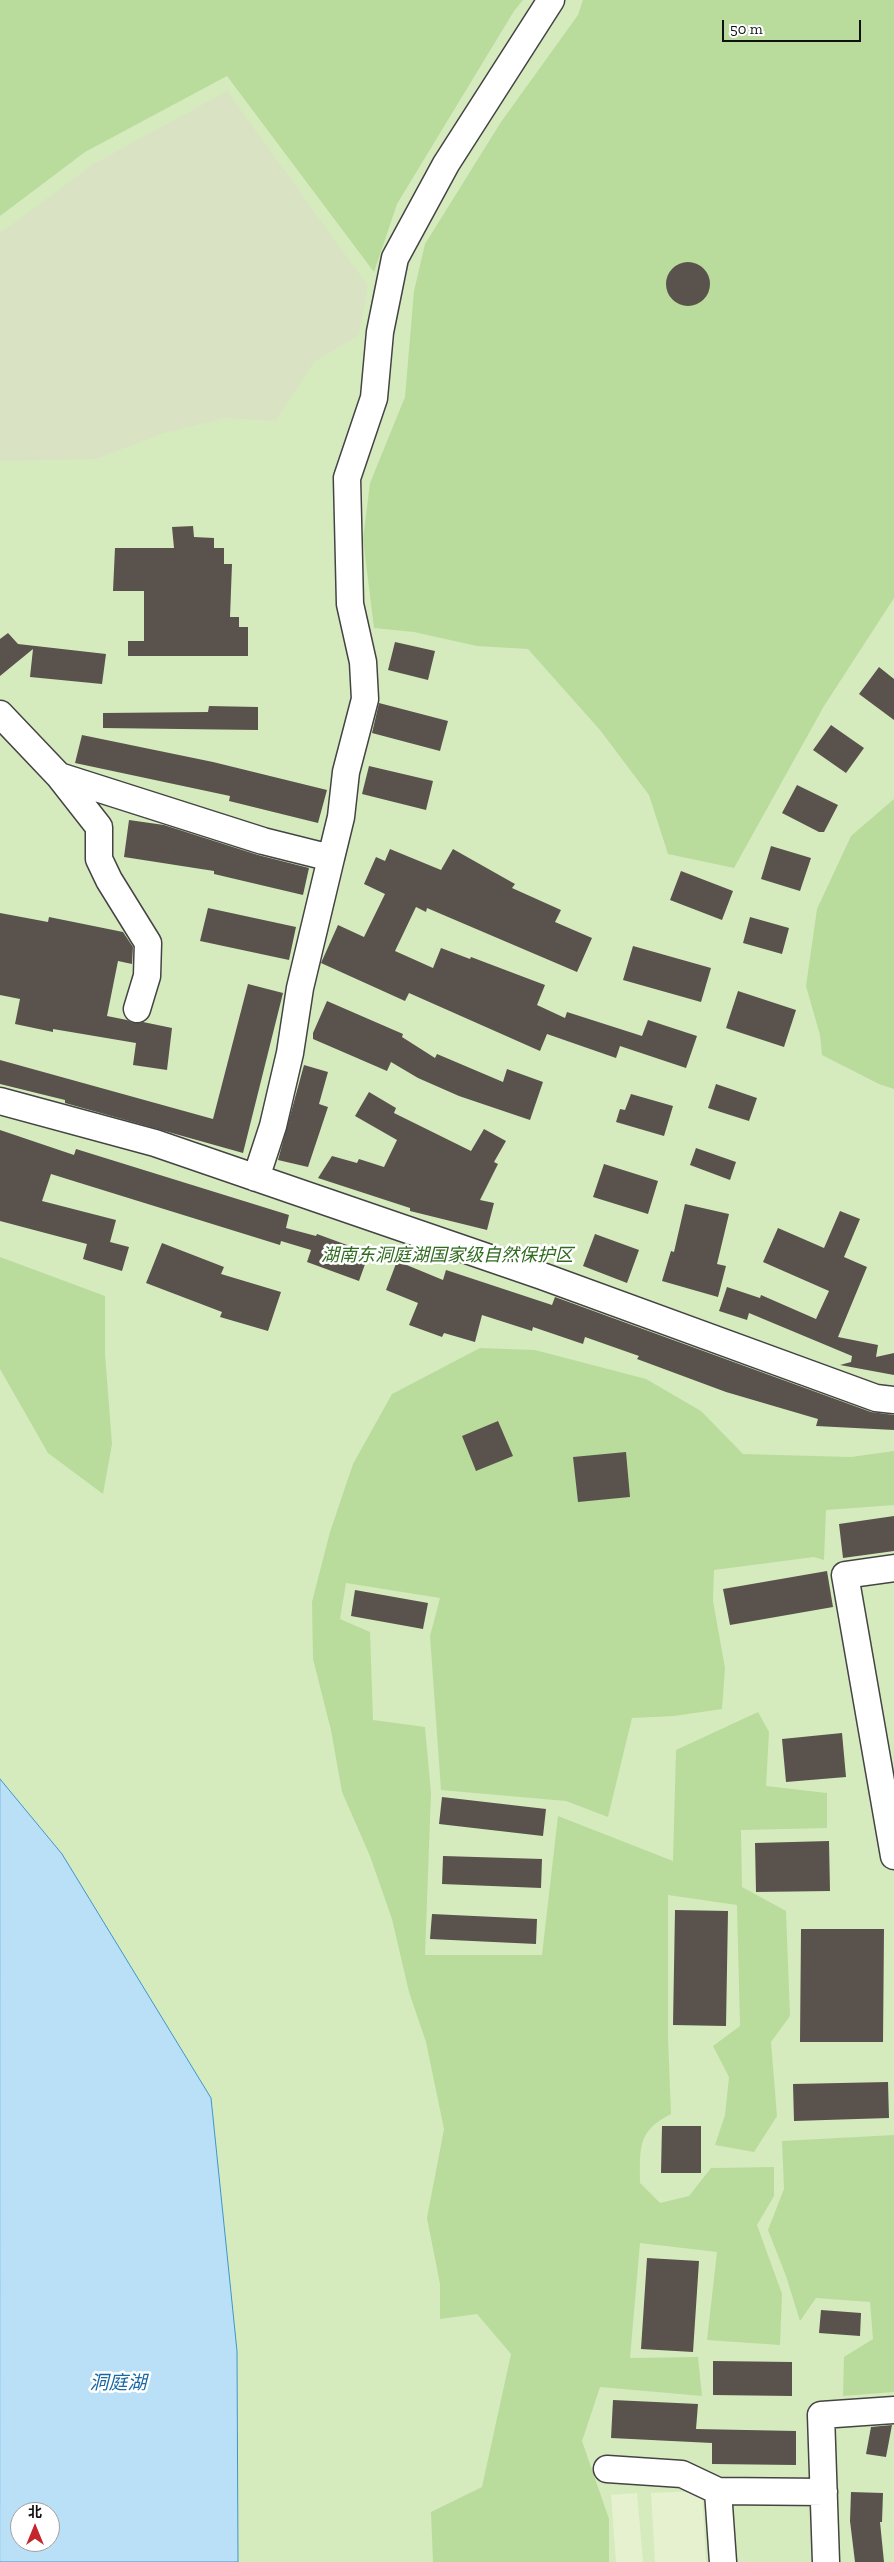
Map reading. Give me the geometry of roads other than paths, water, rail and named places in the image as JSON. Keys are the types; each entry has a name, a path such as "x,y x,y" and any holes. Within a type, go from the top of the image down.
{"street":[{"path":"256,1178 273,1126 290,1053 300,988 340,817 346,772 365,699 363,662 350,604 347,478 374,398 380,332 395,258 446,164 551,0"},
{"path":"0,714 60,776 99,827 99,858 109,880 148,943 147,976 137,1009"},
{"path":"60,776 263,841 331,858"},
{"path":"0,1101 155,1143 542,1276 876,1398 894,1400"},
{"path":"894,1568 845,1576 885,1750 894,1856"},
{"path":"826,2562 820,2416 894,2410"},
{"path":"607,2469 682,2474 718,2491 824,2492"},
{"path":"718,2491 723,2562"}],"water":[{"name":"洞庭湖","path":"0,1779 62,1854 211,2098 237,2351 238,2562 0,2562"}],"park label":[{"name":"湖南东洞庭湖国家级自然保护区","path":"447,1256"}]}
